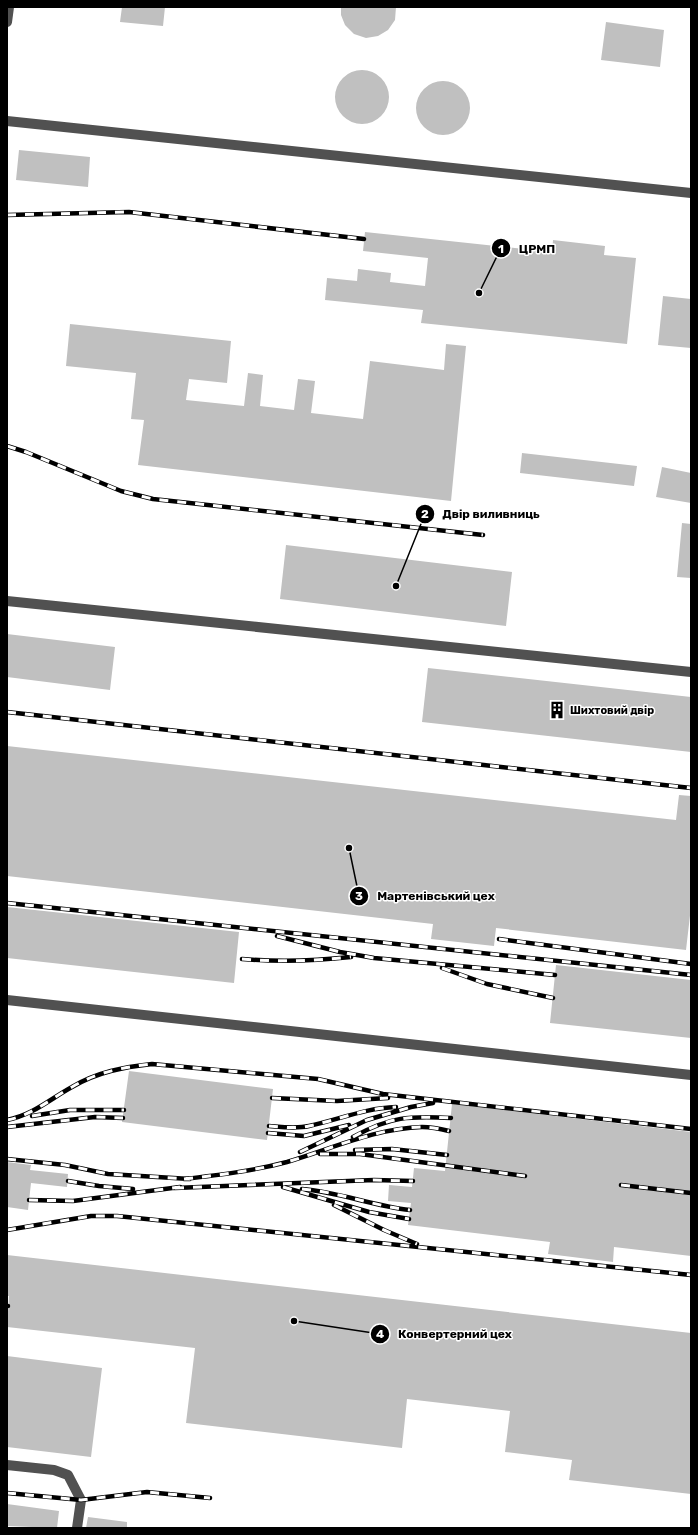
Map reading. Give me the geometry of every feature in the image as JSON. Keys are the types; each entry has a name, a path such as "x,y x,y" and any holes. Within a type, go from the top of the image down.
{"lane":[{"path":"7,22 9,7"},
{"path":"7,121 691,193"},
{"path":"7,601 691,672"},
{"path":"7,1000 691,1075"},
{"path":"7,1465 54,1470 68,1475 81,1500 77,1528"}],"building":[{"path":"122,7 165,7 163,26 120,22"},
{"path":"341,7 396,7 395,20 388,30 378,36 366,38 354,34 345,25 341,15"},
{"path":"606,22 664,30 660,67 601,60"},
{"path":"357,70 367,70 377,74 385,82 389,92 389,102 385,112 377,120 367,124 357,124 347,120 339,112 335,102 335,92 339,82 347,74"},
{"path":"438,81 448,81 458,85 466,93 470,103 470,113 466,123 458,131 448,135 438,135 428,131 420,123 416,113 416,103 420,93 428,85"},
{"path":"19,150 90,157 88,187 16,180"},
{"path":"365,232 552,252 553,240 605,246 604,255 636,258 627,344 421,323 423,310 325,300 327,278 357,281 358,269 391,273 390,282 425,286 428,258 363,251"},
{"path":"663,296 691,299 691,348 658,345"},
{"path":"70,324 231,341 227,383 189,379 186,400 244,406 248,373 263,375 260,406 294,410 298,379 315,381 311,413 363,419 370,361 444,370 446,344 466,346 451,501 138,465 144,420 131,419 136,373 66,366"},
{"path":"522,453 637,466 634,486 520,473"},
{"path":"662,467 691,473 691,503 656,497"},
{"path":"682,523 691,524 691,578 677,577"},
{"path":"286,545 512,572 506,626 280,599"},
{"path":"7,634 115,647 110,690 7,677"},
{"name":"Шихтовий двір","path":"428,668 691,697 691,752 422,722"},
{"path":"7,746 676,820 679,795 691,796 691,907 686,950 496,928 494,946 431,939 433,924 7,876"},
{"path":"7,907 239,932 234,983 7,958"},
{"path":"556,965 691,980 691,1038 550,1023"},
{"path":"129,1071 273,1089 267,1140 122,1122"},
{"path":"452,1104 691,1132 691,1256 614,1247 613,1262 548,1254 550,1242 408,1225 411,1203 388,1201 389,1185 412,1187 414,1168 445,1171"},
{"path":"7,1162 31,1165 30,1170 68,1174 67,1187 31,1183 28,1210 7,1207"},
{"path":"7,1255 691,1333 691,1494 569,1480 572,1460 505,1452 510,1411 407,1399 402,1448 186,1423 195,1348 7,1327 9,1296 7,1296"},
{"path":"7,1356 102,1368 91,1457 7,1447"},
{"path":"7,1504 59,1511 57,1528 7,1526"},
{"path":"88,1517 127,1522 127,1528 86,1528"}],"railway":[{"path":"7,215 129,212 364,239"},
{"path":"7,446 26,452 121,491 153,499 483,535"},
{"path":"7,712 691,788"},
{"path":"7,903 691,975"},
{"path":"277,936 340,952 374,958 555,975"},
{"path":"499,939 691,964"},
{"path":"242,959 296,961 351,957"},
{"path":"442,968 487,984 553,998"},
{"path":"7,1120 33,1111 81,1082 101,1074 152,1064 318,1079 383,1094 691,1129"},
{"path":"272,1098 337,1101 388,1098"},
{"path":"300,1152 367,1120 411,1107 433,1103"},
{"path":"269,1126 289,1128 304,1127 362,1112 396,1107"},
{"path":"32,1116 70,1110 124,1110"},
{"path":"7,1127 95,1117 123,1118"},
{"path":"353,1137 378,1125 400,1119 423,1117 451,1118"},
{"path":"268,1133 304,1136 349,1125"},
{"path":"184,1179 261,1168 287,1162 354,1140 388,1131 422,1127 449,1131"},
{"path":"355,1150 392,1149 447,1155"},
{"path":"320,1154 360,1154 525,1176"},
{"path":"7,1159 65,1165 108,1174 190,1179"},
{"path":"175,1188 374,1180 413,1181"},
{"path":"68,1181 133,1189"},
{"path":"621,1185 691,1193"},
{"path":"29,1200 73,1201 180,1187"},
{"path":"283,1187 369,1212 409,1219"},
{"path":"302,1189 329,1193 410,1210"},
{"path":"334,1205 384,1230 417,1244"},
{"path":"7,1230 91,1216 117,1216 691,1275"},
{"path":"7,1493 81,1500 147,1492 210,1498"}],"place":[{"name":"ЦРМП","path":"479,293"},
{"name":"Двір виливниць","path":"396,586"},
{"name":"Шихтовий двір","path":"557,710"},
{"name":"Мартенівський цех","path":"349,848"},
{"name":"Конвертерний цех","path":"294,1321"}]}
